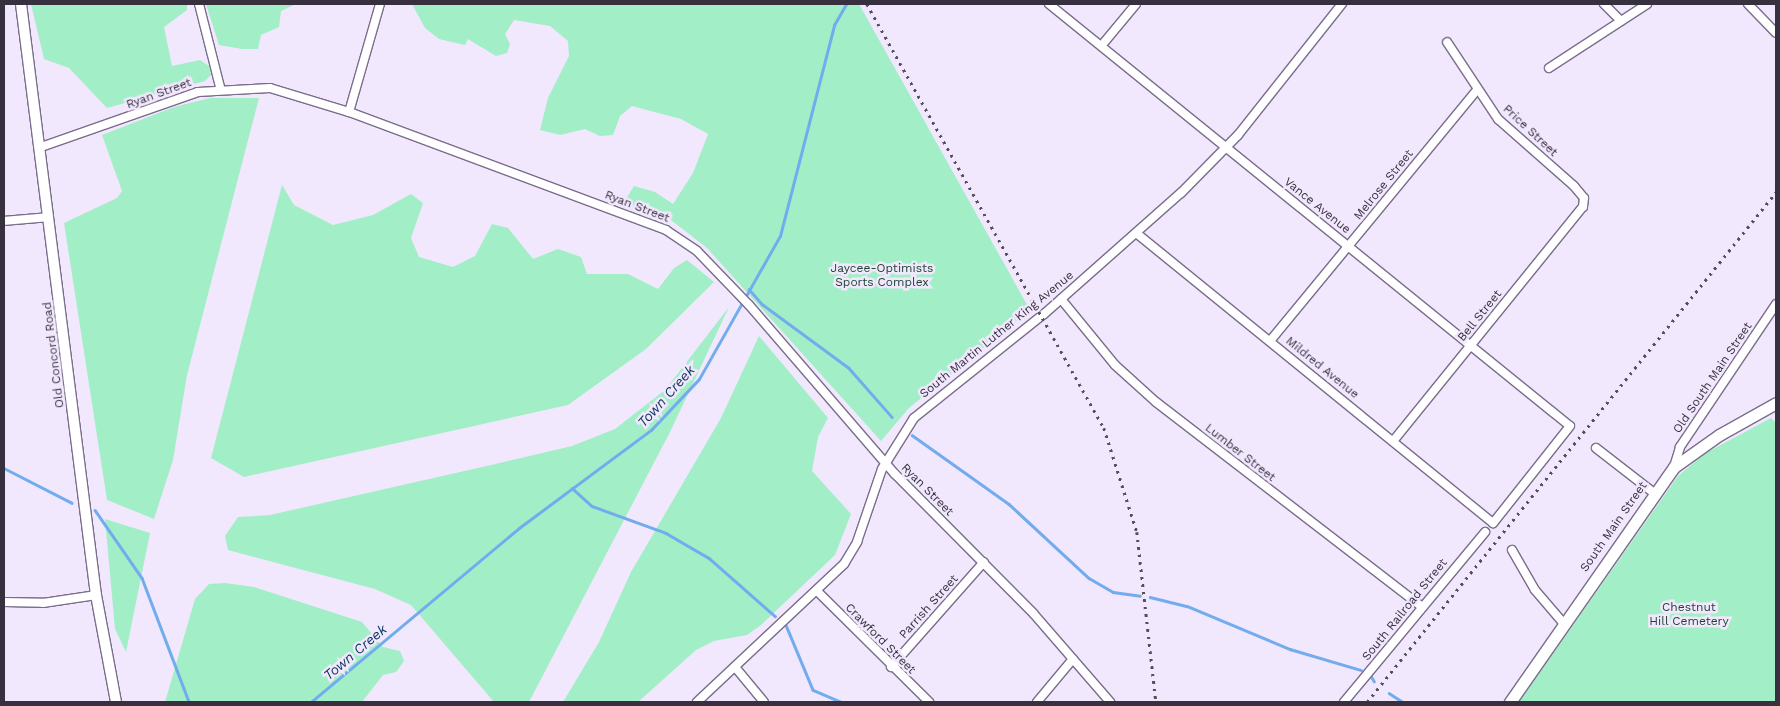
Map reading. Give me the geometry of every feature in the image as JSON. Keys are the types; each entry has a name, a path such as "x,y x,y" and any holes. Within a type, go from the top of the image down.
{"main road":[{"name":"Old Concord Road","path":"21,4 41,147 96,595 116,702"},
{"name":"South Main Street","path":"1510,702 1654,493 1674,467 1715,437 1776,403"}],"street":[{"path":"199,4 220,88"},
{"path":"348,112 380,4"},
{"name":"Vance Avenue","path":"1049,4 1570,426 1493,523"},
{"path":"1102,46 1136,4"},
{"name":"South Martin Luther King Avenue","path":"697,702 817,591 854,548 885,462 919,412 1061,299 1136,233 1227,147 1342,4"},
{"path":"1604,4 1621,21"},
{"path":"1549,68 1648,4"},
{"path":"1748,4 1776,34"},
{"name":"Price Street","path":"1447,42 1498,119 1574,186 1584,198 1583,206"},
{"name":"Ryan Street","path":"41,147 179,96 220,88 270,88 348,112 666,230 697,251 749,305 885,462 984,562 1110,702"},
{"name":"Melrose Street","path":"1270,341 1477,90"},
{"name":"Bell Street","path":"1394,440 1583,206"},
{"path":"4,221 49,217"},
{"name":"Mildred Avenue","path":"1136,233 1394,440 1493,523"},
{"name":"Lumber Street","path":"1061,299 1115,366 1156,402 1422,607"},
{"name":"Old South Main Street","path":"1674,467 1680,447 1776,304"},
{"path":"1596,448 1654,493"},
{"name":"South Railroad Street","path":"1344,702 1485,532"},
{"path":"1512,550 1535,590 1564,624"},
{"name":"Parrish Street","path":"891,667 984,562"},
{"name":"Crawford Street","path":"817,591 891,667 929,702"},
{"path":"4,602 43,603 96,595"},
{"path":"1037,702 1073,660"},
{"path":"735,667 764,702"}],"green space":[{"path":"31,4 187,4 187,10 164,27 172,66 200,60 209,66 211,75 205,81 107,108 69,68 44,59"},
{"path":"206,4 296,4 281,11 279,27 261,35 258,49 242,49 219,45"},
{"name":"Jaycee-Optimists Sports Complex","path":"412,4 859,4 1030,310 909,408 881,441 707,248 671,220 623,204 634,186 655,192 673,204 693,173 708,134 681,119 632,106 620,116 613,135 600,136 585,129 560,135 540,130 548,98 569,56 568,41 550,26 514,20 505,34 510,44 507,53 496,56 468,39 465,45 439,39 425,28"},
{"path":"210,98 259,98 187,375 173,460 154,519 107,500 64,223 117,198 122,191 102,135 174,107"},
{"path":"282,185 294,205 333,225 373,215 411,194 423,203 411,238 419,257 453,267 475,256 492,224 508,228 533,259 558,249 581,257 587,274 628,274 658,289 674,268 687,260 714,282 646,349 568,405 244,477 211,458"},
{"path":"729,307 670,432 529,702 494,702 411,605 375,589 228,550 225,536 238,517 270,515 491,465 572,446 615,429 665,390"},
{"path":"759,336 828,418 818,437 812,471 851,514 835,555 761,625 747,635 714,641 696,650 638,702 563,702 599,642 631,572 721,418"},
{"name":"Chestnut Hill Cemetery","path":"1771,418 1776,423 1776,702 1519,702 1678,476 1704,454"},
{"path":"105,519 150,533 126,652 115,629"},
{"path":"225,583 254,587 362,622 383,647 400,651 404,661 396,672 383,675 362,702 165,702 195,599 209,584"}],"waterway":[{"name":"Town Creek","path":"311,702 519,528 651,430 699,379 780,236 834,25 846,4"},
{"path":"749,289 762,304 849,368 892,417"},
{"path":"912,435 1009,504 1089,578 1113,592 1140,596"},
{"path":"4,468 72,503"},
{"path":"572,488 592,506 666,533 709,558 775,616"},
{"path":"95,510 142,578 189,702"},
{"path":"1150,597 1187,606 1290,649 1361,670"},
{"path":"786,625 813,690 841,702"},
{"path":"1371,676 1374,681"},
{"path":"1389,693 1403,702"}],"railway":[{"path":"867,4 1104,428 1137,532 1156,702"},
{"path":"1367,702 1776,192"}]}
